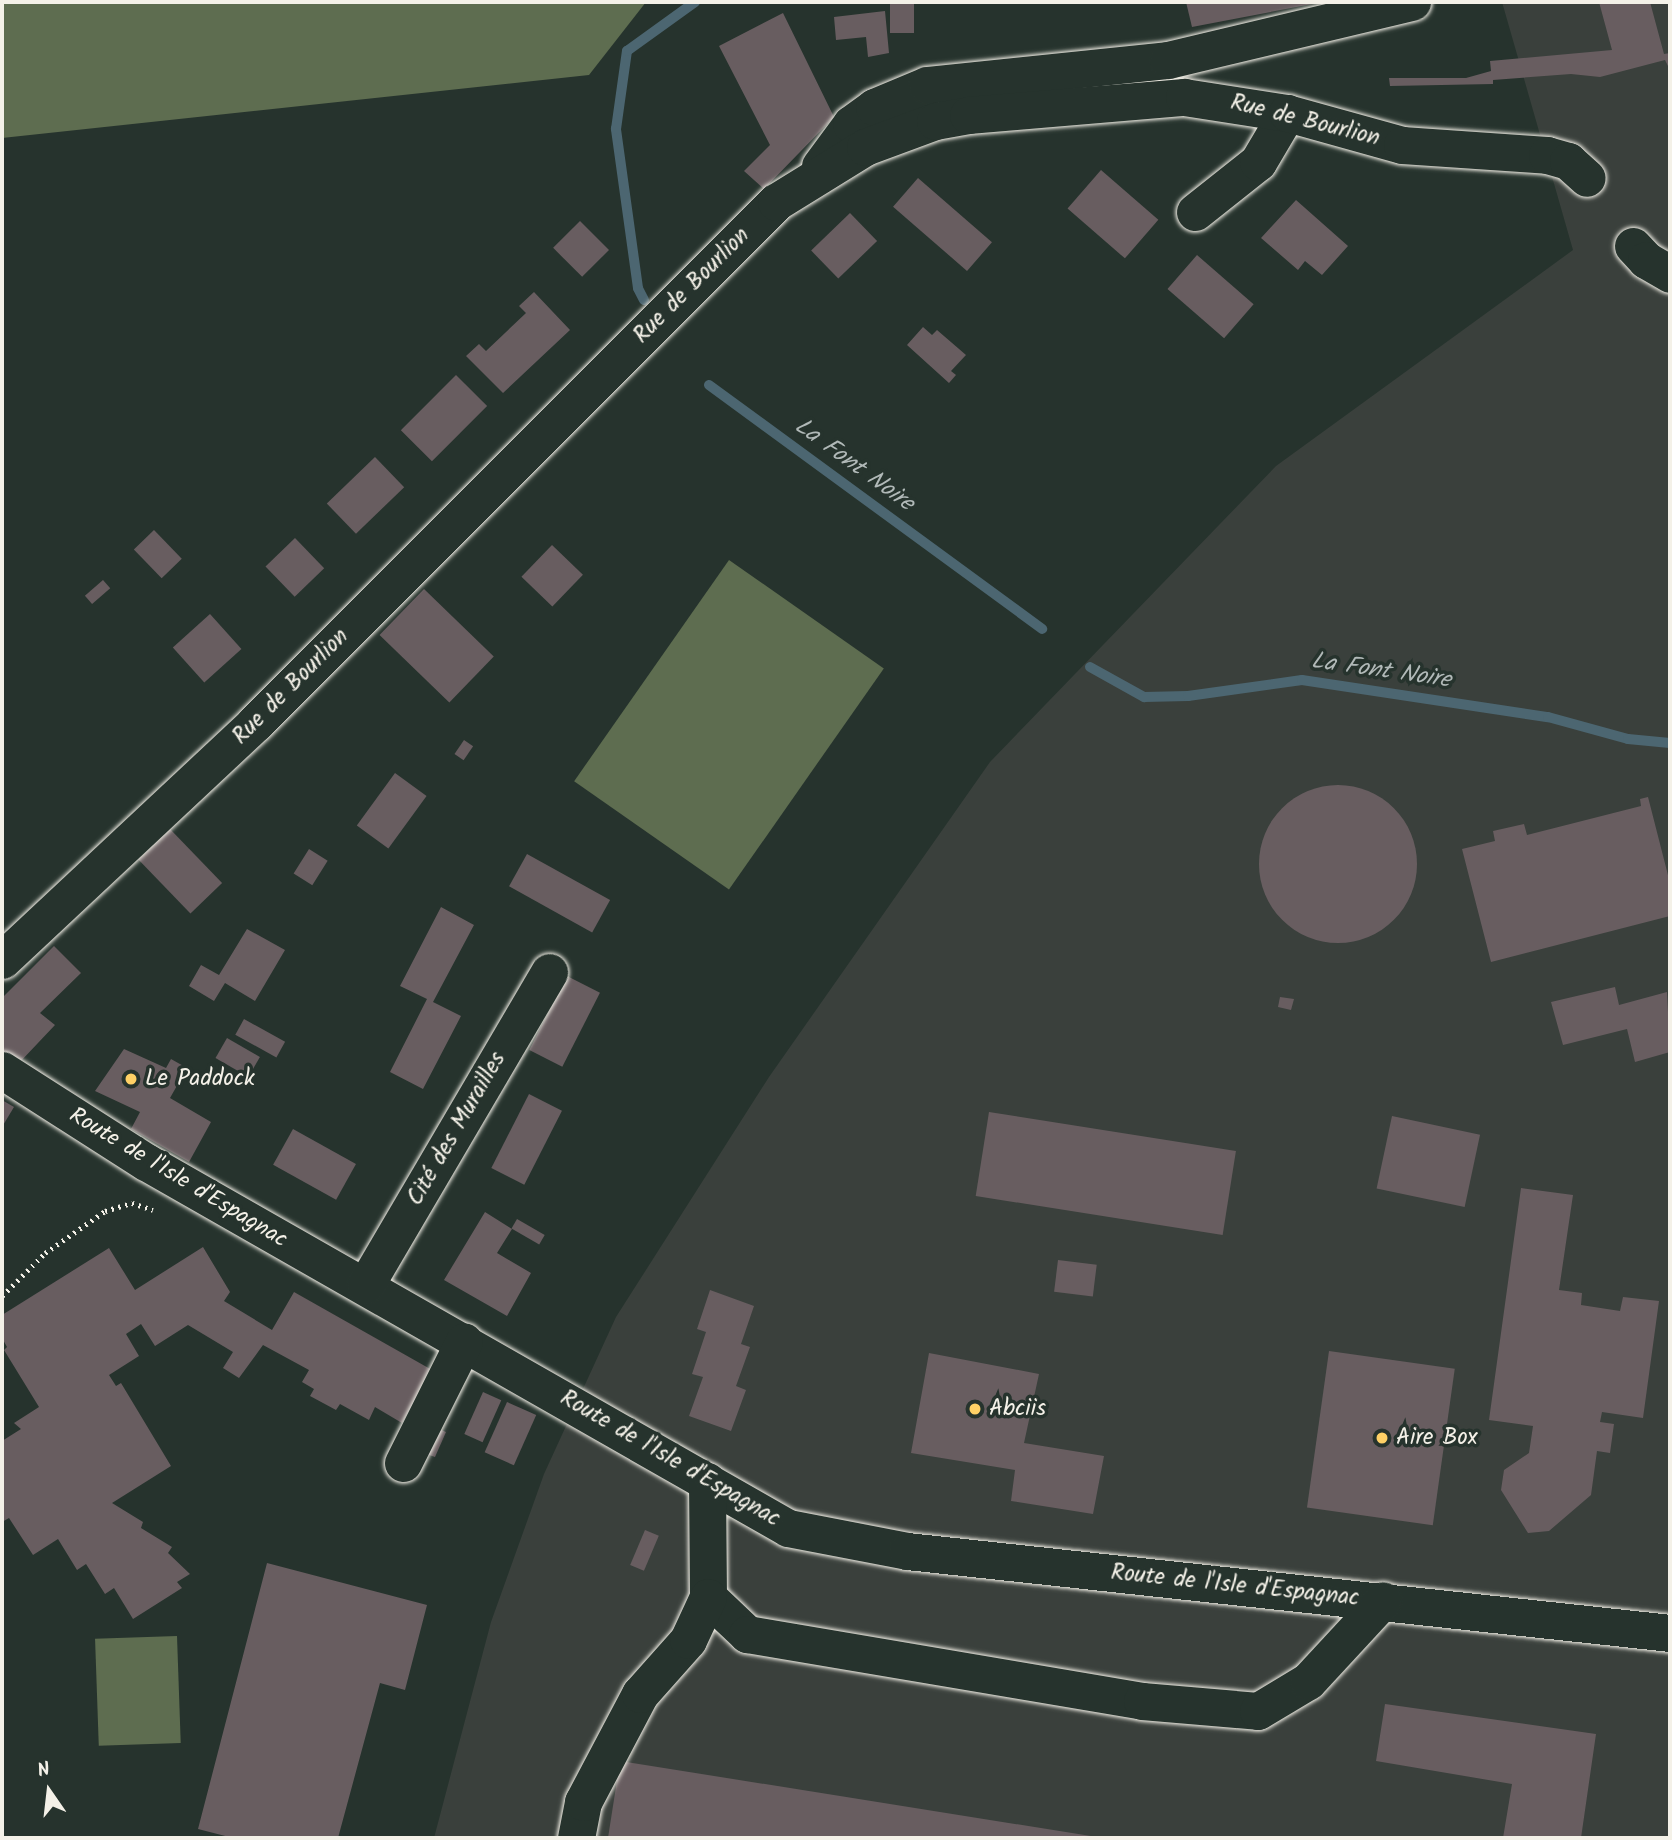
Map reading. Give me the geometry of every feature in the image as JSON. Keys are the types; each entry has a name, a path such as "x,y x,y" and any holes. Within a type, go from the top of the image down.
{"street":[{"path":"817,173 832,145 851,124 874,107 927,85 1168,60 1412,2"},
{"name":"Rue de Bourlion","path":"2,960 255,723 776,202 817,173 896,134 968,115 1184,97 1287,113 1402,145 1548,155 1567,160 1587,178"},
{"path":"1195,212 1258,162 1287,113"},
{"path":"1633,246 1646,260 1670,274"},
{"name":"Cité des Murailles","path":"365,1286 550,972"},
{"name":"Route de l'Isle d'Espagnac","path":"2,1070 146,1162 788,1528 907,1551 1670,1633"},
{"path":"403,1463 464,1341"},
{"path":"576,1838 583,1802 640,1695 688,1640 708,1597 707,1481"},
{"path":"708,1597 747,1634 1142,1701 1258,1711 1308,1681 1382,1600"}],"path":[{"path":"2,1296 45,1253 105,1211 132,1203"}],"shaded area":[{"path":"1502,2 1670,2 1670,1838 434,1838 491,1622 544,1474 616,1317 769,1077 990,762 1276,466 1573,250"}],"green space":[{"path":"2,2 646,2 589,75 2,138"},
{"path":"729,560 884,668 729,890 574,781"},
{"path":"177,1636 181,1743 99,1746 95,1639"}],"building":[{"path":"890,2 914,2 914,33 890,33"},
{"path":"1186,2 1317,2 1317,3 1192,27"},
{"path":"1599,2 1650,2 1664,54 1670,53 1670,70 1665,60 1600,77 1571,74 1493,80 1493,84 1390,86 1389,78 1466,78 1491,71 1490,61 1612,50"},
{"path":"885,11 889,53 868,57 866,37 836,40 834,17"},
{"path":"783,13 834,117 764,189 744,171 770,145 719,46"},
{"path":"1101,170 1158,220 1125,258 1068,208"},
{"path":"918,178 992,242 967,271 893,207"},
{"path":"1296,200 1348,246 1322,275 1305,261 1298,270 1261,238"},
{"path":"850,213 877,241 838,279 811,251"},
{"path":"580,221 609,250 582,277 553,248"},
{"path":"1197,255 1254,304 1224,338 1167,289"},
{"path":"534,292 570,330 503,393 466,356 479,344 486,351 526,313 519,306"},
{"path":"923,327 932,335 937,330 966,355 951,371 956,375 949,383 907,345"},
{"path":"456,375 487,406 432,461 401,430"},
{"path":"375,457 404,487 356,534 327,504"},
{"path":"154,530 182,559 162,578 134,549"},
{"path":"295,538 324,568 295,597 266,566"},
{"path":"552,545 583,575 552,607 521,577"},
{"path":"103,580 110,588 92,604 85,596"},
{"path":"424,589 494,656 449,702 380,635"},
{"path":"210,614 241,649 204,682 173,647"},
{"path":"464,740 473,746 464,760 454,754"},
{"path":"395,773 427,796 388,849 357,826"},
{"path":"1338,785 1368,791 1394,808 1411,834 1417,864 1411,894 1394,920 1368,937 1338,943 1308,937 1282,920 1265,894 1259,864 1265,834 1282,808 1308,791"},
{"path":"1648,797 1670,883 1670,916 1491,962 1462,849 1495,841 1493,831 1524,824 1527,835 1641,806 1640,799"},
{"path":"170,829 222,883 190,914 138,860"},
{"path":"309,849 328,861 312,885 294,874"},
{"path":"527,854 610,900 592,932 509,886"},
{"path":"441,907 474,925 433,1002 461,1016 423,1089 390,1072 427,999 400,986"},
{"path":"247,929 285,950 255,1001 225,983 214,1001 189,986 201,965 219,975"},
{"path":"54,946 81,973 40,1013 55,1025 20,1062 2,1052 2,998"},
{"path":"567,976 600,993 562,1067 529,1050"},
{"path":"1615,987 1619,1005 1667,992 1670,1052 1635,1062 1627,1029 1563,1045 1551,1002"},
{"path":"1280,997 1294,999 1291,1010 1278,1007"},
{"path":"244,1019 285,1042 276,1058 235,1035"},
{"path":"227,1038 260,1057 248,1077 216,1058"},
{"path":"124,1049 166,1068 171,1059 187,1068 170,1098 211,1122 189,1162 131,1129 140,1112 95,1091"},
{"path":"529,1094 562,1111 524,1185 491,1168"},
{"path":"2,1100 14,1107 2,1127"},
{"path":"989,1112 1236,1151 1223,1235 976,1196"},
{"path":"1392,1116 1480,1135 1465,1207 1377,1188"},
{"path":"293,1129 356,1164 336,1200 273,1165"},
{"path":"1521,1188 1573,1195 1559,1290 1582,1293 1581,1305 1620,1311 1623,1297 1659,1301 1643,1418 1602,1412 1600,1422 1614,1424 1610,1453 1597,1451 1591,1495 1549,1531 1528,1533 1501,1490 1504,1470 1529,1453 1533,1426 1489,1420"},
{"path":"485,1212 512,1229 497,1253 531,1273 507,1316 444,1280"},
{"path":"517,1219 545,1235 539,1245 512,1229"},
{"path":"203,1247 230,1292 224,1301 272,1330 294,1292 432,1370 402,1423 375,1407 369,1420 340,1404 336,1410 310,1396 314,1389 302,1382 309,1370 263,1345 239,1378 223,1368 233,1352 188,1325 155,1346 141,1324 126,1334 139,1356 109,1375 116,1386 121,1383 171,1466 112,1503 143,1522 141,1528 172,1547 168,1553 190,1574 177,1582 182,1588 133,1619 114,1588 105,1594 86,1564 77,1570 58,1539 33,1555 9,1518 2,1522 2,1441 21,1429 14,1423 39,1407 4,1350 7,1347 2,1338 2,1315 109,1248 135,1290"},
{"path":"1058,1260 1097,1265 1093,1297 1054,1292"},
{"path":"710,1290 754,1306 741,1344 750,1347 736,1386 746,1390 731,1431 689,1416 703,1377 692,1374 706,1332 697,1329"},
{"name":"Aire Box","path":"1329,1351 1455,1369 1433,1525 1307,1507"},
{"name":"Abciis","path":"929,1353 1039,1374 1024,1443 1104,1456 1093,1514 1011,1501 1015,1470 911,1453"},
{"path":"483,1392 501,1400 483,1442 464,1434"},
{"path":"507,1402 536,1415 514,1465 485,1452"},
{"path":"430,1425 446,1432 435,1457 420,1452"},
{"path":"645,1530 659,1536 644,1571 630,1565"},
{"path":"267,1563 427,1605 405,1690 380,1683 338,1838 233,1838 198,1829"},
{"path":"1385,1704 1596,1734 1581,1838 1503,1838 1512,1784 1376,1761"},
{"path":"620,1761 1097,1837 1097,1838 608,1838"}],"waterway":[{"name":"La Font Noire","path":"644,300 638,288 616,129 627,51 695,2"},
{"name":"La Font Noire","path":"709,385 1042,629"},
{"name":"La Font Noire","path":"1090,667 1144,697 1188,696 1302,680 1548,717 1628,739 1670,743"}],"place":[{"name":"Le Paddock","path":"131,1079"},
{"name":"Abciis","path":"975,1409"},
{"name":"Aire Box","path":"1382,1438"}]}
